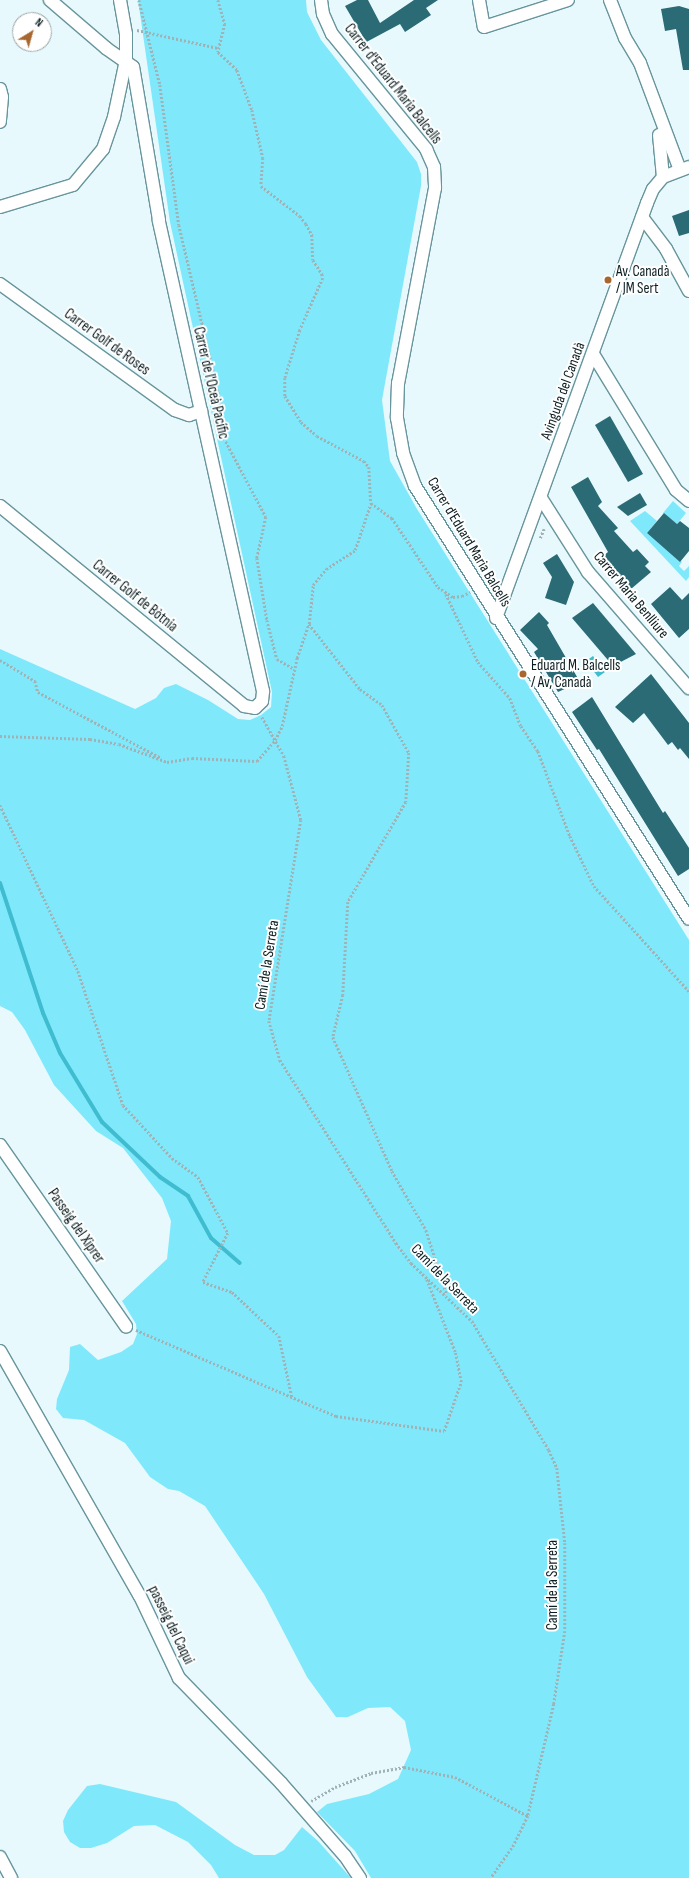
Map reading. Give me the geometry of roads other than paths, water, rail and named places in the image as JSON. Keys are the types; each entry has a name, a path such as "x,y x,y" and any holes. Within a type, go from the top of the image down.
{"street":[{"path":"50,0 106,48 126,60"},
{"path":"0,207 73,186 82,177 106,143 114,117 126,60 125,27 120,0"},
{"name":"Carrer d'Eduard Maria Balcells","path":"321,0 323,14 336,40 426,149 434,167 435,188 398,383 396,418 403,453 415,486 496,618 689,919"},
{"path":"479,0 484,27 568,0"},
{"path":"610,0 625,38 661,142 663,177 684,169 640,63 625,38"},
{"name":"Carrer de l'Oceà Pacífic","path":"126,60 133,67 159,220 263,691 264,697 254,708"},
{"path":"0,89 2,97 0,122"},
{"name":"Avinguda del Canadà","path":"496,618 541,498 642,217 653,189 663,177"},
{"path":"642,217 666,249 688,289"},
{"name":"Carrer Golf de Roses","path":"0,284 175,410 189,415 201,411"},
{"path":"593,354 676,490 689,501"},
{"name":"Carrer Maria Benlliure","path":"541,498 588,572 689,688"},
{"name":"Carrer Golf de Bòtnia","path":"0,506 233,698 254,708"},
{"name":"Passeig del Xiprer","path":"0,1145 126,1326"},
{"name":"passeig del Caqui","path":"0,1351 140,1596 179,1678 242,1742 345,1856 360,1878"},
{"path":"0,1857 11,1878"}],"waterway":[{"path":"0,883 43,1013 60,1053 102,1122 160,1177 188,1196 211,1238 240,1263"}],"place":[{"name":"Av. Canadà / JM Sert","path":"608,280"},
{"name":"Eduard M. Balcells / Av, Canadà","path":"523,674"}]}
